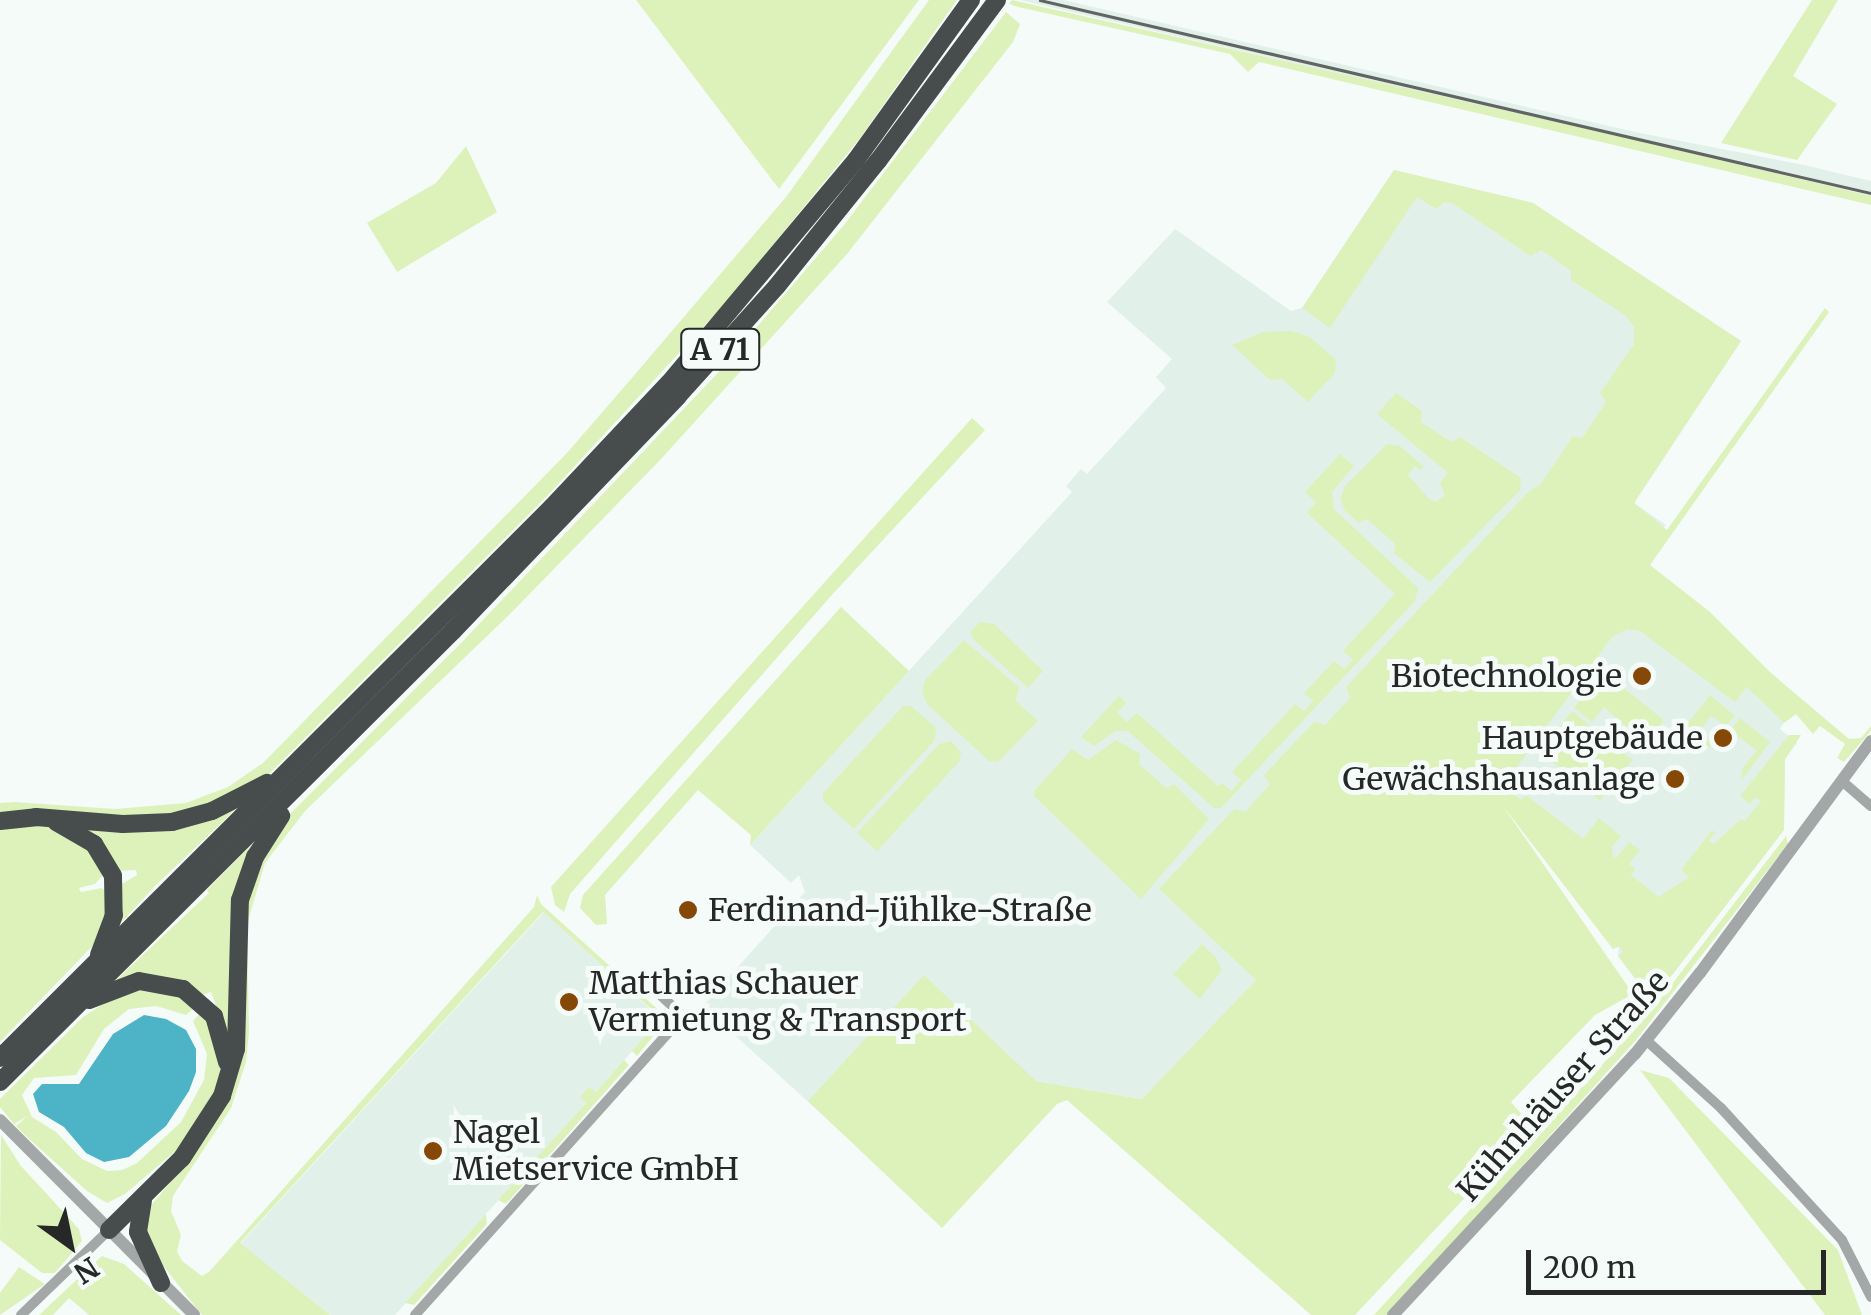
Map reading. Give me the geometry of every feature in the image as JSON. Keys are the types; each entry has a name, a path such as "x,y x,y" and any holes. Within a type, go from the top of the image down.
{"highway":[{"name":"A 71","path":"0,1082 669,383 856,160 972,0"},
{"name":"A 71","path":"0,1058 560,523 777,286 997,0"},
{"path":"0,821 36,817 123,824 172,822 291,781"},
{"path":"109,1230 143,1200 212,1117 229,1072 238,1030 240,900 254,857 291,781"},
{"path":"36,817 84,835 101,852 112,876 114,915 93,966"},
{"path":"75,1007 138,981 183,988 204,1003 218,1024 229,1072"},
{"path":"143,1200 138,1232 160,1283"}],"street":[{"name":"Kühnhäuser Straße","path":"1393,1315 1646,1040 1871,742"},
{"path":"1842,781 1871,806"},
{"path":"415,1315 683,1016 643,979"},
{"path":"1646,1040 1721,1108 1842,1240 1871,1297"},
{"path":"3,1123 194,1315"},
{"path":"22,1315 109,1230"}],"shaded area":[{"path":"1020,0 1063,0 1635,132 1804,165 1871,181 1871,196"},
{"path":"1394,170 1533,203 1741,341 1634,503 1666,525 1257,979 1143,1099 1036,1081 898,1184 703,1006 805,892 799,875 791,883 750,845 1072,492 1066,486 1081,469 1087,474 1166,388 1156,377 1172,359 1107,302 1175,229 1291,311 1302,308"},
{"path":"1642,583 1785,721 1780,729 1797,743 1785,759 1784,830 1652,1001 1618,956 1619,947 1613,949 1479,772"},
{"name":"Nagel Mietservice GmbH","path":"544,912 661,1019 595,1093 590,1088 586,1103 395,1315 330,1315 240,1244"}],"green space":[{"path":"636,0 919,0 779,189"},
{"path":"929,0 957,0 860,138 727,301 549,494 264,779 243,793 160,819 0,815 0,803 15,802 115,809 186,803 228,787 263,763 567,453 786,197"},
{"path":"1012,0 1871,196 1871,205 1259,62 1248,72 1230,54 1018,7 1009,4"},
{"path":"1812,0 1838,0 1793,76 1837,104 1797,160 1721,143"},
{"path":"1006,12 1020,24 1013,42 847,254 661,459 513,611 305,811 265,863 247,924 246,1062 231,1108 173,1196 171,1211 181,1235 177,1251 182,1261 202,1276 209,1272 534,907 537,895 541,904 664,1015 663,1024 637,1056 632,1051 661,1018 543,912 240,1243 330,1315 202,1315 146,1244 148,1209 193,1155 226,1102 251,880 284,820 462,642 715,376 844,225"},
{"path":"466,146 497,212 397,272 367,223 436,183"},
{"path":"1394,170 1533,203 1741,341 1634,503 1667,530 1825,308 1829,312 1650,565 1710,612 1771,673 1849,739 1861,738 1871,726 1871,731 1844,762 1837,758 1845,744 1820,726 1813,734 1796,714 1784,723 1747,687 1735,702 1640,631 1628,629 1612,637 1503,786 1521,800 1526,795 1583,839 1599,818 1621,836 1612,847 1613,856 1616,858 1629,842 1640,850 1629,864 1635,869 1631,875 1659,897 1689,877 1681,870 1712,830 1715,833 1709,840 1714,844 1741,819 1745,821 1761,801 1756,797 1750,804 1740,796 1789,735 1801,735 1785,759 1784,830 1652,1001 1618,956 1623,952 1619,946 1613,949 1503,806 1633,994 1595,1015 1511,1102 1532,1126 1355,1315 1311,1315 1067,1100 1057,1104 942,1228 808,1101 924,975 1036,1081 1142,1099 1256,980 1159,889 1234,809 1245,812 1270,784 1264,775 1314,722 1325,725 1350,698 1346,687 1528,492 1540,485 1573,436 1582,438 1606,402 1600,393 1634,344 1634,327 1625,315 1571,280 1571,271 1541,250 1531,256 1452,203 1444,202 1436,209 1417,197 1330,328 1302,308"},
{"path":"1291,331 1310,337 1336,360 1335,373 1308,402 1282,379 1270,380 1232,345 1263,332"},
{"path":"1396,393 1422,411 1421,422 1451,442 1460,437 1521,478 1520,490 1430,582 1394,553 1395,544 1367,519 1359,523 1345,511 1340,499 1345,486 1387,444 1400,446 1424,467 1421,470 1415,466 1408,475 1429,499 1436,502 1445,495 1440,483 1448,473 1377,414"},
{"path":"972,418 985,430 830,597 570,894 564,912 555,905 551,887"},
{"path":"1340,454 1354,466 1332,492 1334,509 1418,588 1415,601 1221,808 1214,808 1128,731 1115,731 1094,746 1081,737 1119,696 1126,703 1117,713 1127,722 1137,713 1218,786 1222,783 1231,791 1241,780 1232,772 1295,704 1304,711 1313,701 1304,693 1334,661 1344,669 1353,660 1343,651 1395,594 1307,513 1316,502 1305,492"},
{"path":"841,607 909,671 750,845 751,835 698,790 605,895 607,924 596,925 580,908 583,895"},
{"path":"980,622 994,624 1043,671 1028,688 974,640 970,632"},
{"path":"964,640 1019,687 1016,701 1038,721 998,762 989,761 927,704 922,692 925,680"},
{"path":"1601,670 1664,720 1658,728 1654,726 1645,743 1604,707 1592,722 1574,708"},
{"path":"1710,695 1735,716 1726,726 1711,716 1699,732 1713,743 1709,747 1684,728"},
{"path":"903,706 911,706 936,728 935,740 854,829 823,801 823,793"},
{"path":"1572,711 1633,760 1600,800 1539,751"},
{"path":"1740,718 1770,742 1741,781 1743,767 1757,751 1730,730"},
{"path":"1116,740 1140,754 1139,764 1166,788 1174,784 1209,819 1141,899 1034,796 1072,749 1088,760"},
{"path":"951,741 961,752 959,762 877,851 857,833 939,744"},
{"path":"238,807 116,928 119,886 137,875 136,870 116,871 75,822"},
{"path":"50,825 86,844 105,873 95,884 79,888 81,892 102,888 110,895 99,939 0,1042 0,828"},
{"path":"1786,836 1788,844 1636,1040 1388,1315 1374,1315 1652,1010"},
{"path":"256,840 246,864 229,1041 211,992 202,995 115,981 209,893 207,890"},
{"path":"1202,944 1222,970 1200,999 1173,974"},
{"path":"130,987 179,992 193,1009 186,1015 156,1006 129,1009 104,1029 76,1075 34,1078 22,1095 32,1117 56,1132 82,1159 107,1171 122,1170 137,1163 181,1122 204,1080 207,1054 193,1021 200,1013 207,1013 222,1061 217,1086 186,1142 125,1194 107,1203 87,1191 27,1137 16,1126 27,1116 14,1124 0,1107 0,1099 83,1017"},
{"path":"624,1060 629,1065 506,1204 498,1200 586,1103 580,1097 589,1087 596,1092"},
{"path":"1640,1070 1669,1078 1838,1250 1862,1315 1825,1315"},
{"path":"1,1135 21,1166 79,1229 82,1241 55,1273 42,1273 0,1240"},
{"path":"486,1214 487,1224 414,1305 405,1303"},
{"path":"102,1256 124,1264 181,1315 89,1315 69,1298 53,1315 39,1315"},
{"path":"19,1267 45,1284 0,1315 0,1293"}],"water":[{"path":"144,1015 166,1019 186,1030 196,1049 196,1072 189,1091 166,1126 129,1157 104,1162 86,1153 64,1127 39,1112 33,1094 42,1084 79,1084 113,1034"}],"railway":[{"path":"1040,0 1871,193"}],"place":[{"name":"Biotechnologie","path":"1642,676"},
{"name":"Hauptgebäude","path":"1723,738"},
{"name":"Gewächshausanlage","path":"1675,779"},
{"name":"Ferdinand-Jühlke-Straße","path":"688,910"},
{"name":"Matthias Schauer Vermietung & Transport","path":"569,1002"},
{"name":"Nagel Mietservice GmbH","path":"433,1151"}]}
